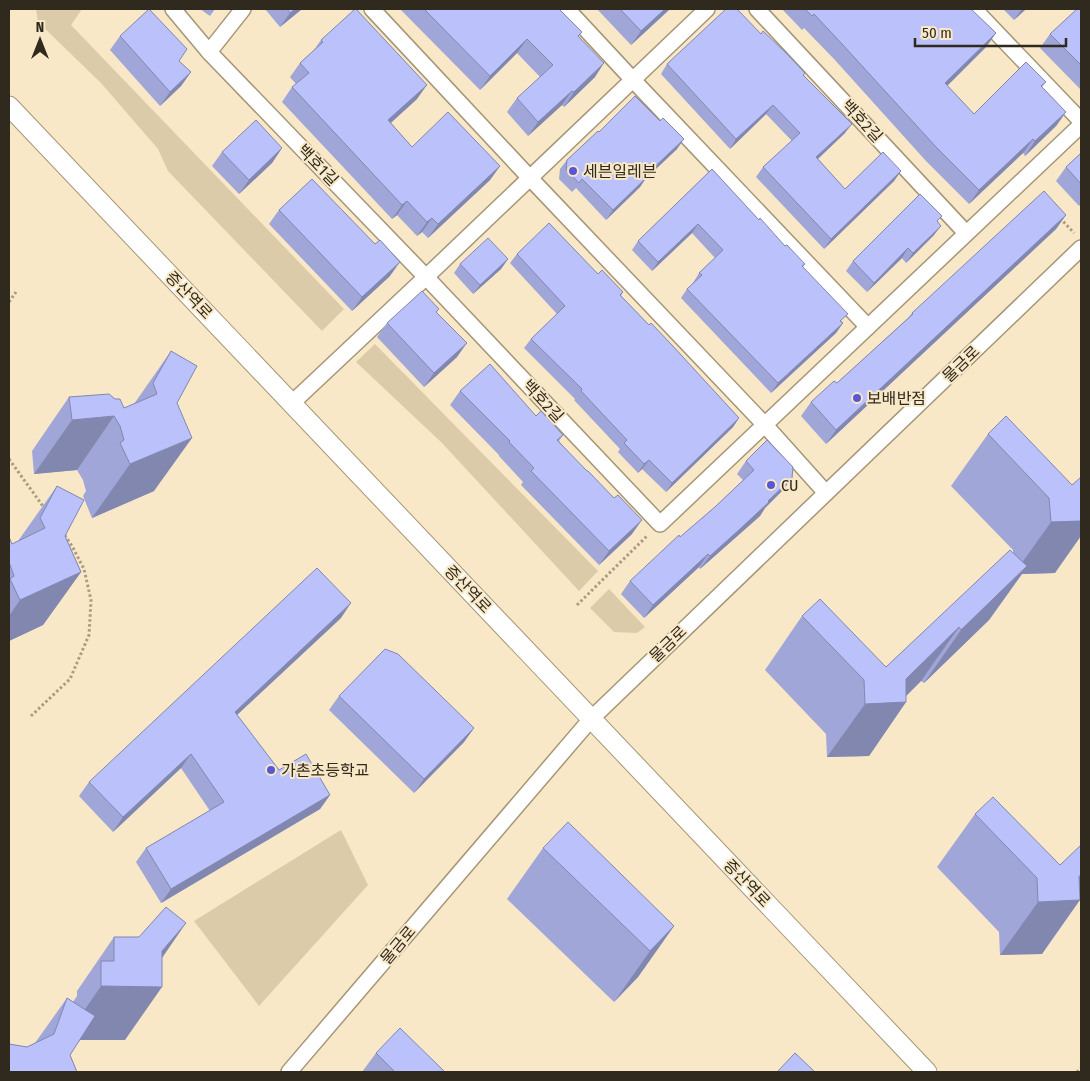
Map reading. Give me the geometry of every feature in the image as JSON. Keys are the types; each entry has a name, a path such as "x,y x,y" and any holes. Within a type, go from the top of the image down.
{"street":[{"name":"백호1길","path":"174,9 209,52 426,277"},
{"path":"209,52 243,9"},
{"path":"372,9 826,493"},
{"path":"567,9 868,327"},
{"path":"292,404 707,9"},
{"name":"백호2길","path":"757,9 966,233"},
{"path":"660,524 1081,123 974,9"},
{"name":"증산역로","path":"9,106 927,1072"},
{"name":"물금로","path":"289,1072 591,718 1081,248"},
{"name":"백호2길","path":"426,277 660,524"}],"path":[{"path":"1056,213 1075,234"},
{"path":"9,302 16,292"},
{"path":"9,459 49,514"},
{"path":"577,605 660,524"},
{"path":"30,716 70,679 89,635 91,600 84,569 72,546 60,530"},
{"path":"1077,1072 1081,1068"}],"shaded area":[{"path":"36,9 82,9 71,25 344,309 322,331 168,171 158,149 101,83 38,22"},
{"path":"375,344 598,571 579,591 442,443 356,362"},
{"path":"609,589 645,627 637,633 614,632 590,608"},
{"path":"341,830 368,885 259,1006 194,921"}],"building":[{"path":"149,9 187,49 179,61 191,72 170,92 120,36"},
{"path":"287,9 295,9 290,13"},
{"path":"355,9 427,85 388,120 412,147 448,112 500,166 438,224 432,218 427,222 407,201 402,205 292,87 309,73 300,63 323,42 321,40"},
{"path":"424,9 559,9 582,32 578,36 604,63 574,92 572,91 538,122 517,98 553,65 527,39 490,76"},
{"path":"620,9 665,9 641,31"},
{"path":"726,9 737,9 761,34 763,31 805,73 803,75 852,124 816,157 845,189 883,152 901,171 831,239 763,167 800,133 773,105 736,139 667,64"},
{"path":"805,9 971,9 996,33 945,83 974,114 1026,62 1046,82 1041,86 1066,112 1035,141 1033,139 979,190 936,147 814,14 812,16"},
{"path":"1077,9 1081,9 1081,65 1050,34"},
{"path":"635,96 660,121 663,118 684,139 613,210 582,179 579,183 566,169 567,160 599,132"},
{"path":"256,120 282,148 249,180 222,152"},
{"path":"1081,153 1081,184 1066,167"},
{"path":"712,169 759,220 760,218 785,246 787,245 805,264 802,266 848,314 840,321 843,323 778,383 687,289 702,275 699,273 723,250 698,224 658,262 638,241"},
{"path":"312,179 375,244 380,240 400,262 362,297 279,210"},
{"path":"1044,191 1066,215 836,430 811,402 834,381 837,383"},
{"path":"920,194 942,216 937,221 941,226 913,253 908,248 874,283 853,261"},
{"path":"549,223 598,274 602,270 623,292 620,295 649,325 651,323 739,418 672,483 649,460 644,464 624,443 627,440 581,391 582,389 531,339 565,306 517,254"},
{"path":"488,238 508,259 480,285 460,264"},
{"path":"422,291 439,309 436,312 467,343 434,373 387,323"},
{"path":"171,351 197,366 177,403 192,438 130,464 120,443 124,440 120,426 114,416 72,420 69,397 109,394 115,399 120,399 124,408 157,394 153,383"},
{"path":"490,364 536,416 541,411 563,435 557,440 587,471 614,498 618,495 642,520 609,551 531,471 534,468 460,391"},
{"path":"1006,416 1072,485 1081,477 1081,521 1051,522 1049,498 988,434"},
{"path":"767,440 793,467 792,478 740,529 710,556 708,554 653,605 630,581 679,535 680,537 716,506 754,470 746,461"},
{"path":"57,486 84,500 65,536 81,572 20,600 10,579 14,576 9,562 9,537 12,544 45,528 40,518"},
{"path":"1010,550 1027,566 961,630 959,627 906,679 906,702 865,704 864,680 802,616 820,599 886,667"},
{"path":"317,568 351,603 235,712 279,770 306,754 330,795 171,889 146,848 224,802 191,754 123,817 89,782"},
{"path":"385,649 398,654 474,728 424,779 339,696"},
{"path":"993,797 1060,865 1081,845 1080,900 1038,902 1037,878 975,814"},
{"path":"568,822 674,926 650,951 543,848"},
{"path":"166,907 186,923 162,951 162,987 101,986 101,961 114,961 114,937 139,937"},
{"path":"67,998 95,1016 70,1055 77,1072 9,1072 9,1044 27,1047 54,1034"},
{"path":"400,1028 445,1072 395,1072 376,1053"},
{"path":"795,1053 815,1072 777,1072"}],"place":[{"name":"세븐일레븐","path":"573,171"},
{"name":"보배반점","path":"857,398"},
{"name":"CU","path":"771,485"},
{"name":"가촌초등학교","path":"271,770"}]}
